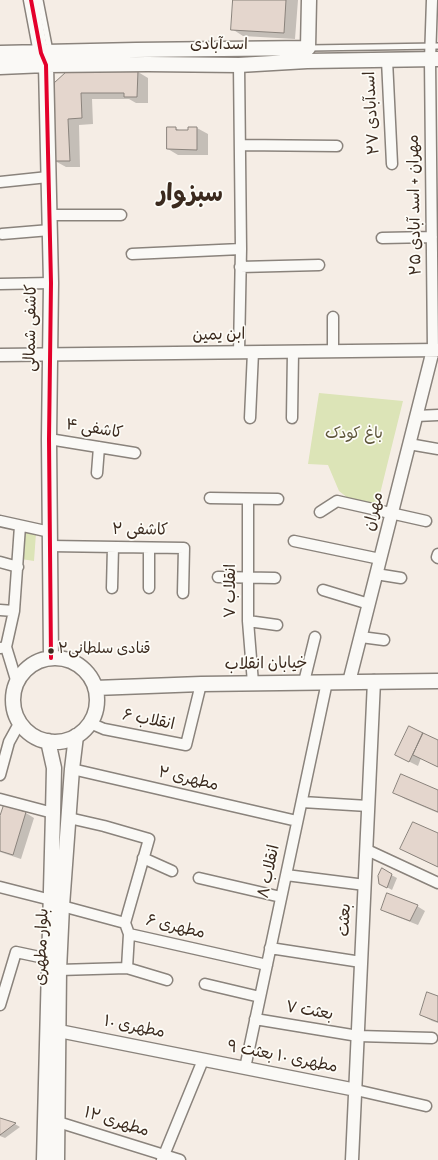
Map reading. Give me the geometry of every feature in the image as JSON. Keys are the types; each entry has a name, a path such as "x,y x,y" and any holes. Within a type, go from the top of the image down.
{"main road":[{"name":"کاشفی شمالی","path":"31,0 46,57 51,283 49,439 51,658"},
{"path":"307,55 309,0"},
{"name":"اسدآبادی","path":"0,67 46,57 307,55 386,60 434,53"},
{"name":"اسدآبادی","path":"0,54 148,64 239,65 307,55"},
{"path":"51,658 74,662 83,669 91,678 95,688 97,700 96,712 90,723 76,736 62,741 48,741 27,731 7,701 14,692 22,674 30,666 51,658"},
{"name":"خیابان انقلاب","path":"95,688 201,684 438,681"},
{"name":"بلوار مطهری","path":"44,1160 49,959 69,818 76,736"},
{"name":"بلوار مطهری","path":"48,741 54,768 53,813 59,970 57,1160"}],"street":[{"name":"مهران + اسد آبادی ۲۵","path":"432,0 434,53 435,219 432,237 436,350"},
{"name":"اسدآبادی ۲۷","path":"386,60 392,164"},
{"path":"239,65 241,249 239,352"},
{"path":"240,145 337,146"},
{"path":"0,182 48,177"},
{"path":"50,215 121,215"},
{"path":"2,234 50,230"},
{"path":"382,238 432,237"},
{"path":"132,254 241,249"},
{"path":"240,267 319,265"},
{"path":"0,284 51,283"},
{"path":"333,317 333,351"},
{"name":"ابن یمین","path":"0,355 436,350"},
{"name":"مهران","path":"349,682 416,416 436,350"},
{"path":"250,418 253,352"},
{"path":"292,418 293,352"},
{"path":"416,416 438,415"},
{"name":"کاشفی ۴","path":"49,439 135,453"},
{"path":"409,444 438,449"},
{"path":"97,472 99,447"},
{"path":"210,498 278,499"},
{"name":"انقلاب ۷","path":"248,498 248,621 253,683"},
{"path":"320,512 337,501 426,521"},
{"name":"کاشفی ۲","path":"0,521 20,526 50,539 113,547 184,548 183,593"},
{"path":"17,683 3,648 14,611 20,526"},
{"path":"294,542 380,559"},
{"path":"112,588 113,547"},
{"path":"149,548 149,588"},
{"path":"438,554 438,558"},
{"path":"0,562 18,567"},
{"path":"376,574 401,578"},
{"path":"218,577 276,578"},
{"path":"323,590 369,604"},
{"path":"0,610 14,611"},
{"path":"248,621 277,625"},
{"path":"360,636 384,640"},
{"path":"304,682 315,637"},
{"name":"انقلاب ۸","path":"245,1068 327,682"},
{"name":"بعثت","path":"352,1160 374,682"},
{"name":"انقلاب ۶","path":"90,723 104,729 186,745 201,684"},
{"path":"0,775 9,742 20,722"},
{"name":"مطهری ۲","path":"72,769 297,821"},
{"path":"0,799 53,813"},
{"path":"302,802 368,806"},
{"path":"69,818 149,839 125,923"},
{"path":"366,850 438,883"},
{"path":"143,858 172,871"},
{"path":"286,875 365,885"},
{"path":"199,878 281,897"},
{"name":"مطهری ۶","path":"0,887 125,923 129,934 267,965"},
{"path":"127,968 129,934"},
{"path":"270,948 361,962"},
{"path":"0,1005 3,981 16,952 49,959"},
{"path":"59,970 127,968 167,980"},
{"path":"205,984 260,997"},
{"name":"بعثت ۷","path":"255,1018 358,1036 432,1038"},
{"name":"مطهری ۱۰","path":"59,1031 203,1060"},
{"path":"163,1158 203,1060"},
{"name":"مطهری ۱۰ بعثت ۹","path":"203,1060 356,1090"},
{"path":"356,1090 426,1106"},
{"name":"مطهری ۱۲","path":"58,1122 163,1158 180,1160"}],"lane":[{"path":"40,0 46,57"},
{"path":"307,55 434,53"}],"green space":[{"name":"باغ کودک","path":"319,393 403,401 375,514 363,510 339,491 328,465 308,464"},
{"path":"21,530 36,533 34,561 21,559"}],"building":[{"path":"233,0 286,0 284,33 231,30"},
{"path":"138,71 137,97 124,97 124,93 81,93 82,118 68,119 70,161 54,161 54,83 66,72"},
{"path":"167,127 176,127 176,130 188,130 188,127 197,127 197,150 167,149"},
{"path":"409,726 423,733 409,762 395,755"},
{"path":"423,733 438,740 438,767 413,755"},
{"path":"401,774 438,790 438,812 393,793"},
{"path":"4,805 26,812 13,855 0,851 0,816"},
{"path":"413,822 438,833 438,867 400,849"},
{"path":"382,868 392,874 387,888 379,884 378,876"},
{"path":"387,893 418,905 410,921 381,910"},
{"path":"427,992 438,996 438,1022 420,1015"},
{"path":"0,1118 16,1123 0,1135"}],"transit line":[{"path":"31,0 41,53 46,65 51,283 49,439 51,658"}],"place":[{"name":"قنادی سلطانی۲","path":"51,651"}],"district":[{"name":"سبزوار","path":"190,198"}]}
